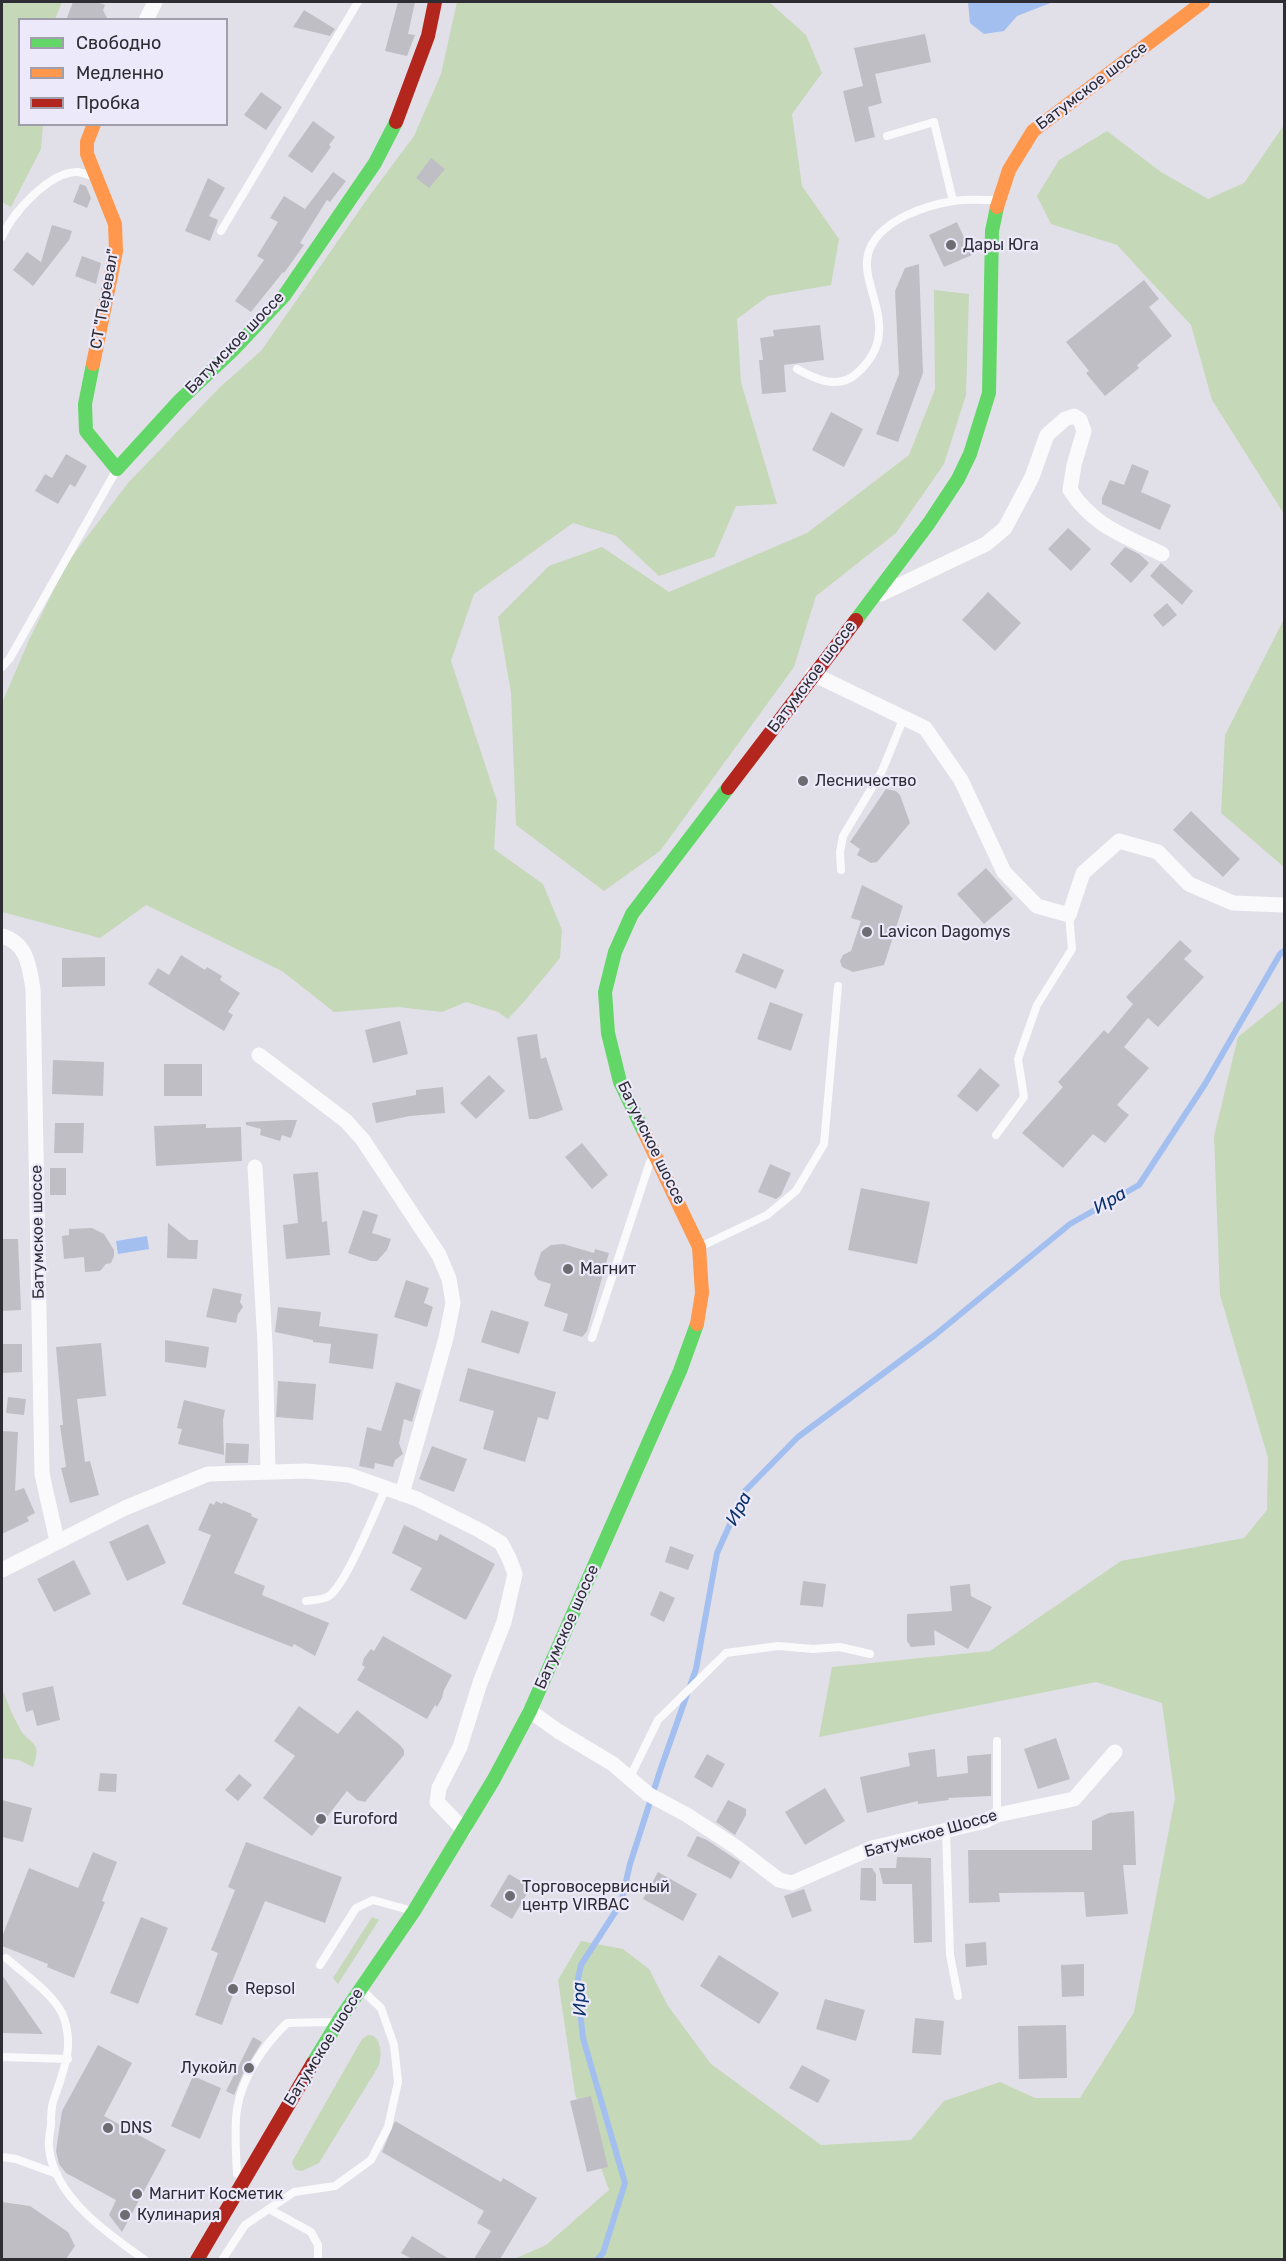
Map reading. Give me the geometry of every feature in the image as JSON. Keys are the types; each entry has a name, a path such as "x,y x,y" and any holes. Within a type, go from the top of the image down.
{"main road":[{"name":"Батумское шоссе","path":"117,469 180,400 233,350 284,296 375,163 401,112 428,36 435,2"},
{"name":"Батумское шоссе","path":"197,2259 338,2022 414,1911 464,1830 530,1711 680,1371 698,1320 699,1247 620,1082 609,1033 605,992 615,952 632,914 929,523 958,479 980,428 989,393 992,231 998,200 1009,170 1033,131 1203,2"},
{"name":"СТ \"Перевал\"","path":"93,126 87,142 87,154 115,224 116,251 85,404 86,431 117,469"}],"street":[{"path":"147,18 155,2"},
{"path":"871,600 986,544 1005,528 1032,477 1047,435 1065,419 1074,416 1080,420 1084,431 1074,465 1070,490 1081,507 1101,524 1162,554"},
{"path":"813,674 925,728 961,780 1004,872 1037,906 1069,915 1083,873 1119,841 1158,852 1189,884 1233,903 1284,905"},
{"name":"Батумское шоссе","path":"2,936 9,938 28,956 33,989 42,1474 57,1541"},
{"path":"259,1055 346,1121 363,1140 439,1255 449,1279 453,1303 446,1338 402,1494"},
{"path":"255,1167 265,1344 268,1471"},
{"path":"2,1570 125,1508 208,1474 306,1471 349,1475 417,1499 501,1543 515,1574 504,1622 480,1683 460,1747 438,1788 437,1802 464,1830"},
{"name":"Батумское Шоссе","path":"530,1711 613,1764 648,1794 687,1815 736,1847 779,1880 792,1882 872,1848 985,1821 997,1815 1074,1799 1116,1752"}],"lane":[{"path":"221,231 358,2"},
{"path":"887,136 934,122 953,201"},
{"path":"2,237 32,196 61,175 79,172 96,178"},
{"path":"797,369 813,378 830,383 850,380 868,364 878,341 879,315 867,267 870,247 884,229 914,212 953,201 998,200"},
{"name":"Батумское шоссе","path":"2,667 10,658 117,469"},
{"path":"841,870 840,852 843,836 882,771 904,717"},
{"path":"996,1135 1024,1097 1018,1059 1037,1005 1072,949 1069,915"},
{"path":"699,1247 766,1215 796,1191 824,1144 838,986"},
{"path":"592,1338 653,1152"},
{"path":"306,1601 328,1596 337,1587 346,1573 386,1488"},
{"path":"629,1779 658,1720 726,1653 778,1646 813,1649 840,1647 870,1654"},
{"path":"997,1741 997,1815"},
{"path":"946,1829 950,1955 958,1996"},
{"path":"320,1965 356,1908 373,1900 414,1911"},
{"path":"6,1958 61,2011 67,2030 68,2059 52,2105 49,2148 57,2174 76,2203 100,2226 145,2259"},
{"path":"222,2259 245,2225 294,2192 335,2187 371,2160 388,2127 398,2082 394,2045 381,2008 361,1989"},
{"path":"239,2185 236,2146 237,2109 244,2085 262,2051 287,2023 338,2022"},
{"path":"2,2057 68,2059"},
{"path":"2,2157 16,2159 57,2174"},
{"path":"269,2209 311,2232 318,2245 318,2259"}],"green space":[{"path":"2,2 62,2 55,18 18,18 18,126 43,126 41,149 11,207 2,202"},
{"path":"457,2 769,2 806,35 822,73 792,114 802,186 839,239 831,285 768,296 737,319 741,382 777,504 736,506 714,557 659,576 616,536 573,523 474,594 451,661 497,801 494,849 543,884 562,930 560,958 508,1019 498,1012 466,1002 442,1012 398,1007 334,1012 282,971 146,905 100,938 2,912 2,703 29,640 67,563 128,483 220,387 261,351 414,136 441,74"},
{"path":"1284,125 1284,514 1212,400 1191,325 1117,245 1051,224 1037,196 1059,160 1107,131 1161,172 1208,199 1244,183"},
{"path":"934,290 969,294 966,395 944,464 896,533 816,596 794,667 660,851 604,891 516,825 511,693 498,617 549,566 602,547 669,592 807,533 909,455 935,389"},
{"path":"1284,619 1284,867 1221,813 1225,735"},
{"path":"1284,1000 1284,2259 512,2260 546,2245 609,2190 575,2094 558,1980 581,1941 623,1949 649,1969 668,2006 711,2064 821,2145 911,2140 944,2101 1000,2082 1035,2098 1080,2098 1134,2012 1175,1798 1162,1703 1096,1682 819,1737 832,1667 990,1651 1121,1561 1244,1538 1267,1510 1268,1458 1220,1295 1214,1136 1238,1037"},
{"path":"2,1688 22,1733 36,1747 33,1767 19,1760 2,1758"},
{"path":"372,1917 379,1920 338,1984 333,1978"},
{"path":"368,2035 377,2039 380,2047 378,2067 319,2163 302,2171 296,2170 292,2164 293,2160 362,2039"}],"water":[{"path":"968,2 1053,2 1017,16 1004,31 984,34 970,23"},
{"path":"147,1236 149,1249 118,1254 116,1241"}],"building":[{"path":"73,2 97,2 105,5 103,10 107,18 67,18"},
{"path":"398,2 415,2 408,34 415,35 407,56 385,51"},
{"path":"304,10 335,29 330,36 293,27"},
{"path":"925,34 931,62 875,74 882,103 868,107 875,137 855,142 843,91 863,86 854,48"},
{"path":"261,92 282,107 266,130 244,115"},
{"path":"313,121 335,137 329,145 331,147 312,173 288,156"},
{"path":"431,158 445,169 429,188 416,178"},
{"path":"333,172 346,181 330,202 327,200 300,243 304,245 251,312 235,301 264,260 257,256 278,222 270,218 284,196 305,209"},
{"path":"208,178 225,188 209,216 218,220 210,241 185,231"},
{"path":"80,184 86,186 91,198 87,208 73,202"},
{"path":"957,222 972,255 944,267 929,235"},
{"path":"52,225 72,231 69,240 33,286 13,270 27,252 41,262"},
{"path":"82,256 101,263 96,284 75,276"},
{"path":"919,264 923,373 898,442 876,434 899,374 895,291 905,268"},
{"path":"1144,280 1159,299 1149,307 1172,336 1137,365 1139,368 1105,396 1086,373 1089,371 1066,342"},
{"path":"820,325 824,360 784,365 786,392 762,394 759,360 763,360 760,338 774,336 773,330"},
{"path":"831,412 863,429 844,467 812,450"},
{"path":"66,454 87,466 75,487 70,484 58,504 35,491 45,474 52,478"},
{"path":"1132,464 1149,471 1141,492 1171,505 1160,530 1102,504 1102,498 1110,480 1124,485"},
{"path":"1068,528 1091,549 1071,571 1048,549"},
{"path":"1125,547 1139,554 1149,563 1131,583 1110,564"},
{"path":"1161,563 1193,591 1182,605 1150,576"},
{"path":"988,592 1021,623 995,651 962,620"},
{"path":"1167,603 1177,615 1163,627 1153,615"},
{"path":"886,789 896,791 900,795 910,823 877,862 871,863 857,855 860,849 850,842"},
{"path":"1191,811 1240,859 1223,877 1173,830"},
{"path":"986,868 1013,899 984,924 957,894"},
{"path":"862,885 903,906 884,965 853,972 842,967 840,961 843,955 851,951 861,921 851,918"},
{"path":"1180,940 1192,951 1184,959 1204,977 1158,1027 1148,1018 1124,1047 1149,1068 1117,1105 1129,1115 1105,1143 1093,1134 1063,1168 1022,1133 1063,1087 1058,1082 1104,1030 1108,1034 1133,1004 1126,997"},
{"path":"743,953 784,970 776,989 735,972"},
{"path":"181,955 205,970 207,967 222,976 220,980 240,993 228,1012 233,1015 224,1031 148,984 158,968 169,975"},
{"path":"105,957 105,986 62,987 62,958"},
{"path":"770,1002 803,1014 791,1051 757,1039"},
{"path":"400,1021 408,1054 373,1063 365,1030"},
{"path":"537,1034 541,1059 546,1057 563,1110 537,1119 529,1119 517,1037"},
{"path":"53,1060 104,1062 103,1096 52,1094"},
{"path":"164,1064 202,1064 202,1096 164,1096"},
{"path":"980,1068 1000,1085 977,1112 957,1096"},
{"path":"489,1075 505,1091 476,1119 460,1103"},
{"path":"443,1087 445,1113 410,1116 376,1123 372,1103 416,1095 416,1090"},
{"path":"297,1120 291,1138 282,1135 280,1141 260,1135 261,1129 246,1125 246,1122"},
{"path":"55,1123 84,1123 83,1153 54,1153"},
{"path":"206,1124 206,1128 241,1127 242,1161 156,1166 154,1126"},
{"path":"582,1143 608,1175 592,1189 565,1157"},
{"path":"770,1164 791,1173 781,1195 776,1199 758,1192"},
{"path":"50,1168 66,1168 66,1195 50,1195"},
{"path":"318,1172 322,1222 327,1221 330,1255 286,1259 283,1225 298,1223 293,1174"},
{"path":"861,1188 930,1202 917,1264 848,1250"},
{"path":"363,1210 378,1215 372,1233 391,1239 387,1250 377,1261 348,1253"},
{"path":"168,1223 189,1240 198,1240 197,1259 167,1258"},
{"path":"92,1228 104,1234 114,1250 114,1256 111,1263 106,1264 100,1271 85,1272 84,1257 64,1259 62,1236 69,1235 69,1229"},
{"path":"2,1239 18,1239 21,1310 2,1311"},
{"path":"563,1244 594,1253 595,1249 609,1253 587,1331 582,1337 563,1331 568,1314 544,1306 551,1284 538,1280 534,1274 541,1252 551,1245"},
{"path":"406,1280 429,1288 424,1303 433,1307 427,1327 394,1317"},
{"path":"213,1288 242,1294 240,1302 243,1307 236,1323 206,1317"},
{"path":"278,1307 321,1312 319,1326 378,1334 373,1369 329,1363 331,1344 313,1342 313,1340 275,1332"},
{"path":"491,1310 529,1322 519,1354 481,1342"},
{"path":"165,1340 209,1347 206,1368 165,1362"},
{"path":"101,1343 106,1396 77,1399 85,1462 90,1461 99,1495 70,1503 61,1468 66,1467 60,1425 63,1425 56,1347"},
{"path":"2,1344 22,1344 22,1372 2,1373"},
{"path":"468,1368 556,1392 548,1420 538,1417 525,1462 483,1449 494,1411 459,1401"},
{"path":"278,1381 316,1384 313,1420 276,1417"},
{"path":"396,1382 421,1390 412,1422 404,1419 399,1443 403,1454 395,1460 393,1467 375,1463 374,1469 359,1466 367,1427 381,1431"},
{"path":"8,1397 26,1399 24,1415 6,1413"},
{"path":"184,1400 225,1410 224,1455 178,1444 182,1429 177,1428"},
{"path":"2,1431 18,1432 15,1491 24,1488 35,1513 27,1517 29,1521 2,1534"},
{"path":"226,1443 249,1444 248,1463 225,1463"},
{"path":"432,1446 467,1459 454,1492 419,1479"},
{"path":"216,1501 252,1514 251,1516 258,1519 234,1573 265,1586 262,1595 329,1623 315,1656 294,1644 292,1647 182,1604 211,1535 198,1530 210,1503 214,1505"},
{"path":"148,1524 166,1563 127,1581 109,1542"},
{"path":"404,1525 437,1541 440,1534 495,1564 466,1620 410,1590 422,1568 392,1553"},
{"path":"670,1546 694,1555 688,1570 665,1562"},
{"path":"74,1560 91,1594 54,1612 37,1579"},
{"path":"803,1581 826,1584 823,1607 800,1605"},
{"path":"970,1584 971,1596 992,1607 968,1649 934,1630 935,1645 911,1647 907,1641 907,1614 952,1611 950,1586"},
{"path":"660,1591 675,1598 664,1622 650,1615"},
{"path":"383,1636 452,1675 437,1707 435,1705 427,1719 357,1680 365,1667 362,1665 364,1658 371,1649 374,1651"},
{"path":"53,1686 60,1720 37,1726 33,1710 26,1712 22,1693"},
{"path":"299,1706 338,1734 357,1710 404,1750 404,1755 365,1802 357,1800 347,1791 312,1836 263,1798 295,1756 274,1741"},
{"path":"1056,1738 1070,1779 1038,1789 1024,1749"},
{"path":"935,1749 937,1777 968,1773 967,1756 991,1754 991,1796 948,1798 949,1800 918,1804 918,1801 867,1813 860,1777 910,1766 908,1753"},
{"path":"707,1754 725,1764 712,1788 694,1777"},
{"path":"100,1773 117,1774 116,1792 98,1791"},
{"path":"239,1774 252,1785 238,1801 225,1790"},
{"path":"825,1788 845,1821 805,1845 785,1812"},
{"path":"2,1800 32,1808 23,1842 2,1837"},
{"path":"728,1800 746,1809 746,1815 735,1835 716,1822"},
{"path":"1134,1811 1136,1865 1123,1865 1128,1914 1086,1917 1084,1892 999,1893 1000,1902 969,1903 968,1850 1092,1850 1092,1821 1109,1813"},
{"path":"697,1836 740,1862 731,1879 687,1856"},
{"path":"246,1842 342,1877 325,1923 265,1901 232,1982 237,1984 222,2025 195,2015 218,1953 211,1950 235,1890 228,1887"},
{"path":"93,1852 117,1862 102,1901 105,1902 74,1978 47,1967 48,1964 2,1946 2,1937 29,1868 78,1888"},
{"path":"897,1857 931,1858 932,1942 914,1943 912,1884 883,1884 879,1868 896,1868"},
{"path":"861,1868 872,1868 876,1874 876,1901 860,1900"},
{"path":"658,1872 697,1894 683,1921 643,1899"},
{"path":"509,1874 531,1887 512,1919 490,1906"},
{"path":"804,1889 812,1911 792,1918 784,1896"},
{"path":"141,1917 168,1928 138,2004 110,1993"},
{"path":"986,1942 987,1965 966,1967 965,1944"},
{"path":"719,1955 779,1993 759,2024 700,1986"},
{"path":"1084,1964 1084,1996 1062,1997 1061,1965"},
{"path":"2,1975 43,2034 2,2033"},
{"path":"825,1999 865,2010 856,2041 816,2029"},
{"path":"915,2018 944,2021 941,2055 912,2053"},
{"path":"1066,2025 1067,2078 1019,2079 1018,2026"},
{"path":"253,2037 262,2042 244,2071 234,2095 226,2091"},
{"path":"98,2045 132,2063 104,2116 166,2150 122,2232 109,2215 116,2200 66,2173 59,2164 56,2151 62,2111"},
{"path":"802,2065 830,2080 818,2103 789,2088"},
{"path":"193,2076 221,2088 200,2139 171,2126"},
{"path":"591,2096 608,2167 587,2172 570,2101"},
{"path":"395,2121 501,2182 503,2178 537,2198 500,2259 474,2259 491,2231 477,2223 484,2211 382,2152"},
{"path":"2,2202 30,2206 68,2232 75,2246 66,2259 2,2259"},
{"path":"412,2236 449,2259 412,2259 401,2253"}],"waterway":[{"name":"Ира","path":"597,2260 603,2253 625,2183 583,2038 577,1983 581,1965 621,1903 630,1864 696,1669 717,1553 745,1491 798,1437 935,1335 1070,1224 1139,1185 1205,1084 1280,954 1284,951"}],"traffic: fast":[{"path":"93,364 85,404 86,431 117,469 180,400 233,350 284,296 375,163 396,122"},
{"path":"856,620 929,523 958,479 970,454 989,393 992,231 997,207"},
{"path":"644,1132 620,1082 608,1033 605,992 615,952 632,914 728,788"},
{"path":"313,2063 338,2022 414,1911 494,1779 530,1711 680,1371 697,1324"}],"traffic: slow":[{"path":"997,207 1009,170 1033,131 1203,2"},
{"path":"93,126 87,142 87,154 115,224 116,251 93,364"},
{"path":"644,1132 699,1247 702,1293 697,1324"}],"traffic: jam":[{"path":"396,122 428,36 435,2"},
{"path":"728,788 856,620"},
{"path":"197,2260 313,2063"}],"place":[{"name":"Дары Юга","path":"951,245"},
{"name":"Лесничество","path":"803,781"},
{"name":"Lavicon Dagomys","path":"867,932"},
{"name":"Магнит","path":"568,1269"},
{"name":"Euroford","path":"321,1819"},
{"name":"Торговосервисный центр VIRBAC","path":"510,1896"},
{"name":"Repsol","path":"233,1989"},
{"name":"Лукойл","path":"249,2068"},
{"name":"DNS","path":"108,2128"},
{"name":"Магнит Косметик","path":"137,2194"},
{"name":"Кулинария","path":"125,2215"}]}
